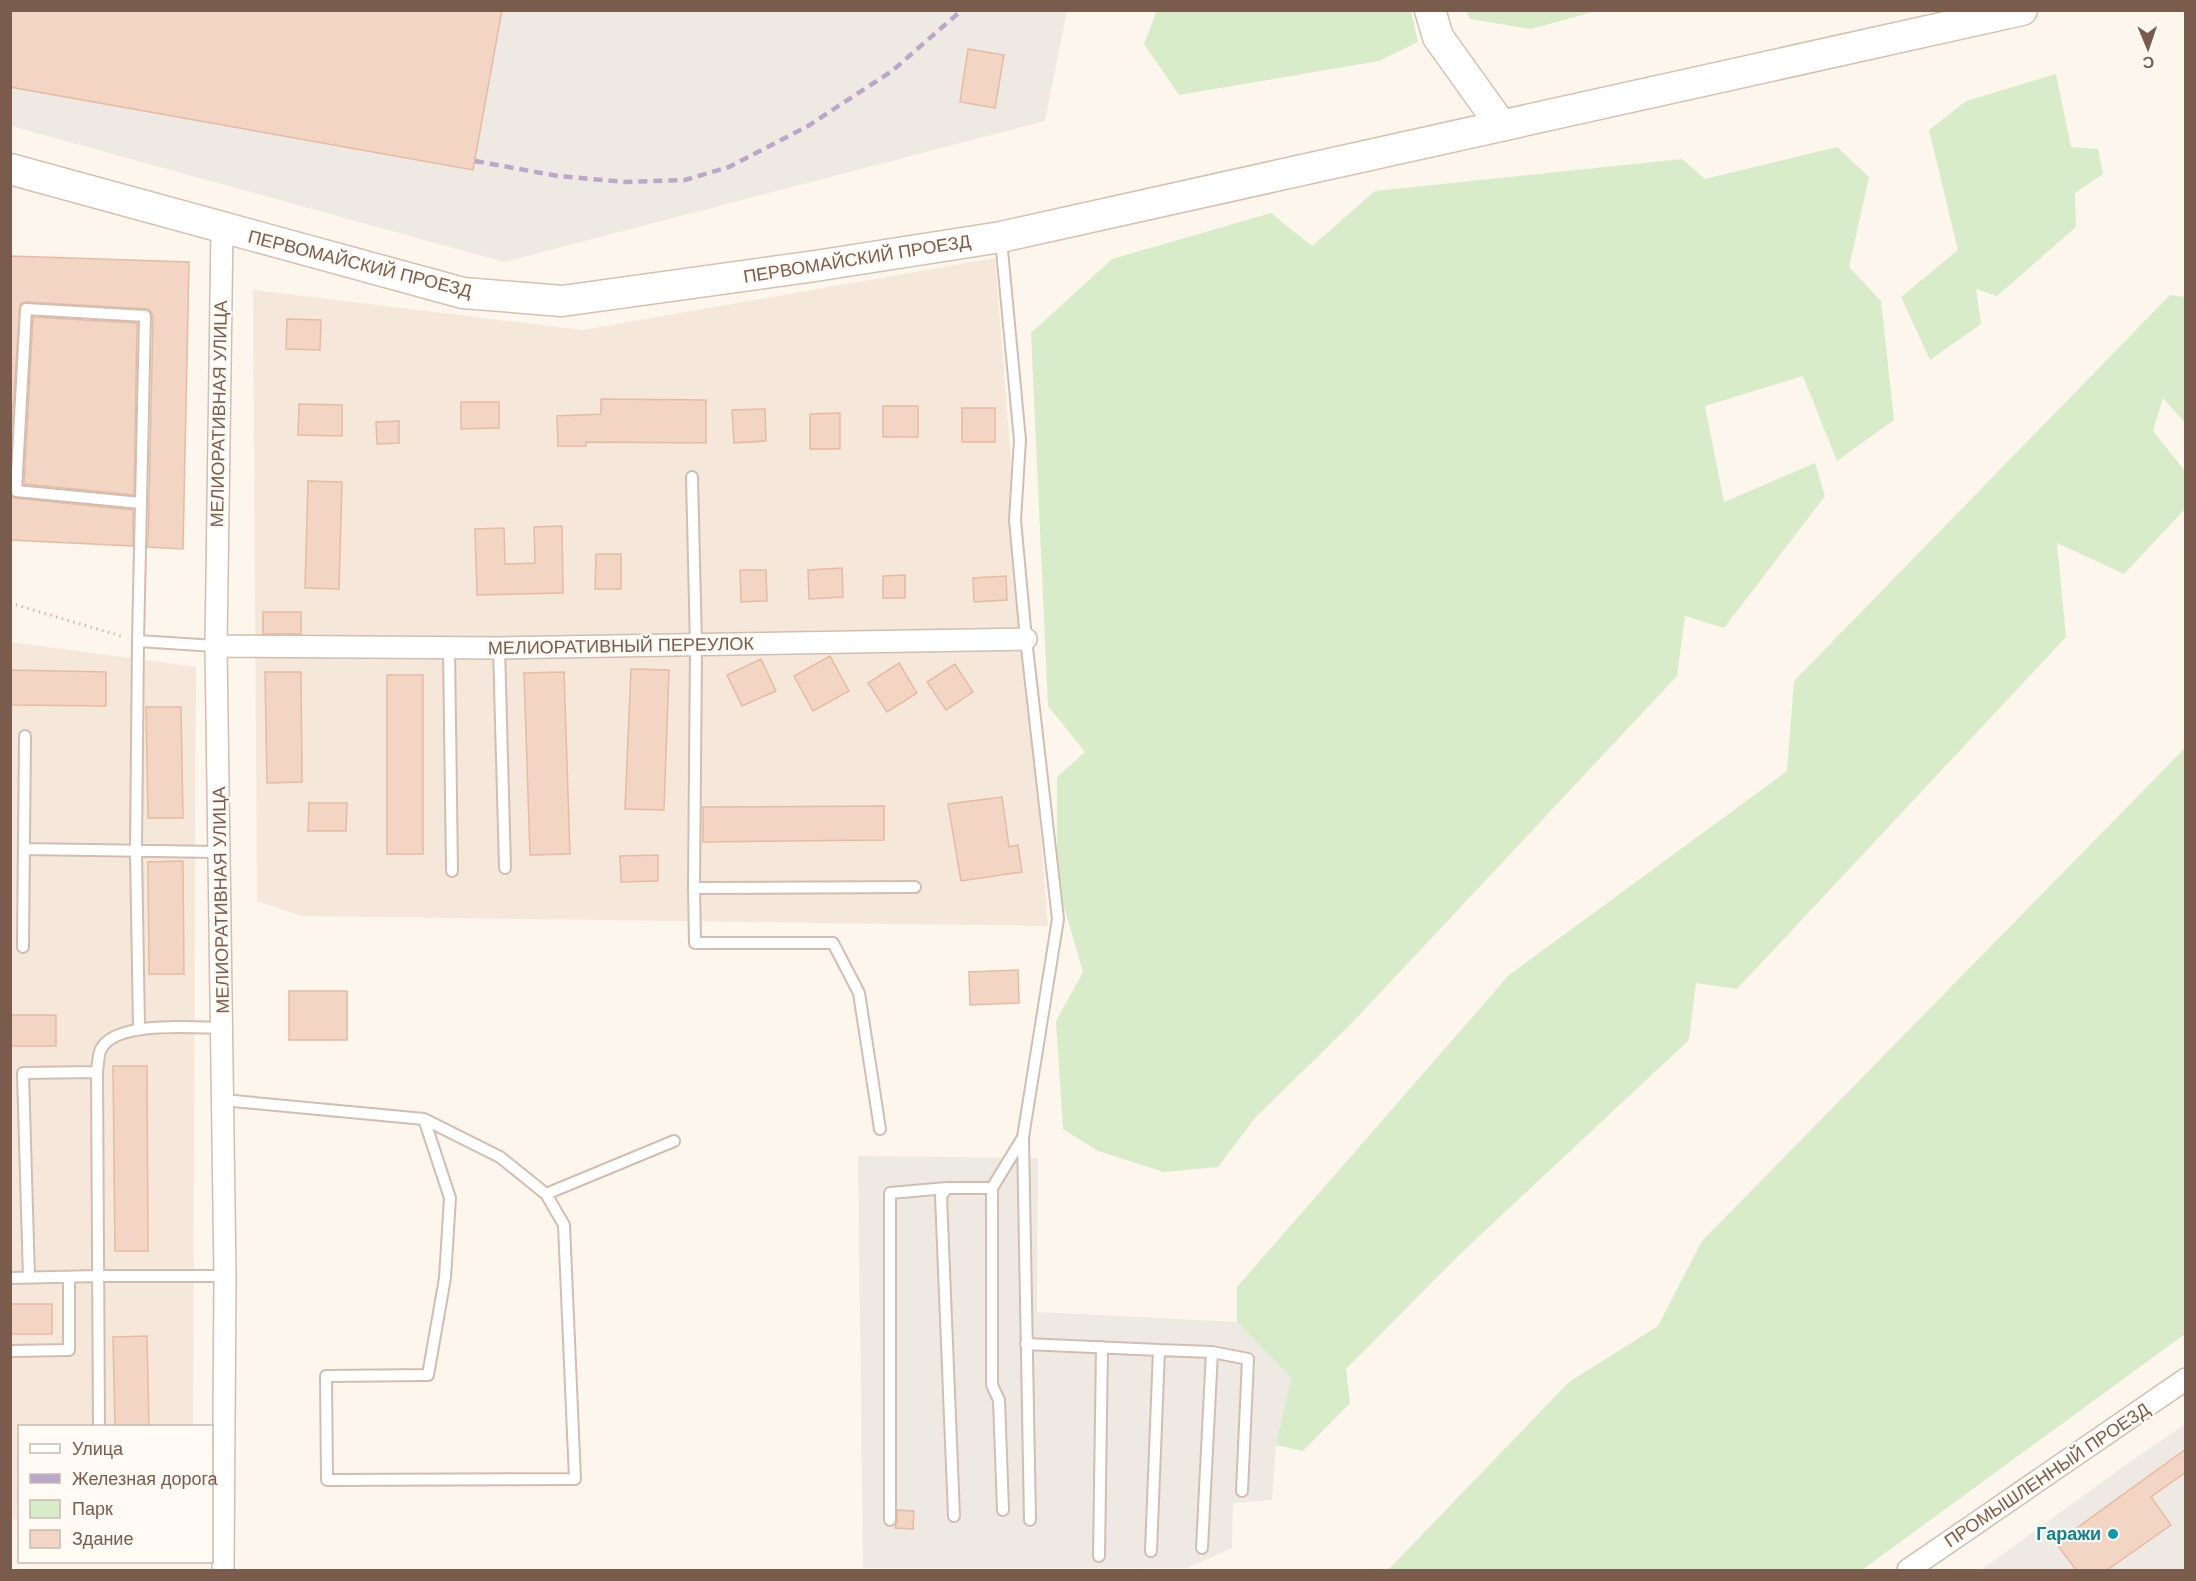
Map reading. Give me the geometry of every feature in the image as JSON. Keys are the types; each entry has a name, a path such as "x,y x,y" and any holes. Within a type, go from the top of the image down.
{"main road":[{"path":"1430,10 1438,37 1501,125"},
{"name":"ПЕРВОМАЙСКИЙ ПРОЕЗД","path":"10,169 222,229 463,293 562,301 815,266 1001,237 2022,10"}],"street":[{"name":"МЕЛИОРАТИВНАЯ УЛИЦА","path":"222,229 216,646 225,1276 223,1570"},
{"name":"МЕЛИОРАТИВНЫЙ ПЕРЕУЛОК","path":"216,646 499,648 1026,639"},
{"name":"ПРОМЫШЛЕННЫЙ ПРОЕЗД","path":"1908,1570 2186,1379"}],"lane":[{"path":"1001,237 1020,440 1015,520 1026,639 1059,919 1023,1137 1030,1520"},
{"path":"139,1028 136,851 145,316 26,309 16,491 141,503"},
{"path":"692,477 696,646 695,943 833,943 859,993 880,1129"},
{"path":"138,641 216,646"},
{"path":"448,648 452,871"},
{"path":"499,648 505,867"},
{"path":"23,947 25,736"},
{"path":"25,849 219,852"},
{"path":"694,888 915,887"},
{"path":"99,1425 97,1072 101,1048 115,1035 139,1028 223,1028"},
{"path":"29,1278 23,1073 97,1072"},
{"path":"223,1100 423,1119 500,1157 546,1194 564,1225 576,1479 327,1480 326,1376 428,1375 445,1278 450,1198 423,1119"},
{"path":"1003,1510 999,1400 992,1385 992,1188 1023,1137"},
{"path":"546,1194 674,1141"},
{"path":"890,1520 890,1193 947,1188 992,1188"},
{"path":"947,1188 941,1196 954,1516"},
{"path":"10,1278 225,1276"},
{"path":"10,1351 69,1350 69,1277"},
{"path":"1026,1344 1212,1352 1248,1359 1242,1491"},
{"path":"1099,1556 1102,1347"},
{"path":"1151,1551 1158,1350"},
{"path":"1202,1548 1212,1352"}],"path":[{"path":"10,603 138,641"}],"shaded area":[{"path":"10,11 1067,11 1045,121 504,262 11,126"},
{"path":"995,258 1048,926 301,916 257,901 253,290 583,330"},
{"path":"11,642 196,667 193,1425 18,1425 18,1521 11,1519"},
{"path":"858,1156 1038,1158 1037,1312 1237,1322 1291,1378 1276,1445 1272,1500 1233,1503 1232,1548 1187,1568 863,1568"},
{"path":"2185,1424 2185,1570 1981,1570 2127,1464"}],"green space":[{"path":"1157,10 1411,11 1418,42 1379,61 1179,95 1144,44"},
{"path":"1466,11 1596,11 1531,29 1470,19"},
{"path":"2056,74 2071,147 2098,149 2103,174 2075,193 2076,227 1997,296 1976,289 1981,324 1930,360 1901,297 1958,250 1929,130 1966,101"},
{"path":"1837,147 1869,177 1849,267 1881,301 1894,420 1837,461 1803,376 1705,406 1724,502 1815,463 1825,496 1724,628 1685,616 1677,676 1349,1026 1255,1118 1218,1167 1164,1172 1098,1151 1063,1129 1056,1021 1083,972 1057,883 1057,777 1085,752 1048,706 1031,333 1112,259 1271,213 1312,246 1375,191 1682,159 1705,179"},
{"path":"2170,295 2185,297 2185,423 2163,398 2153,431 2185,471 2185,509 2124,574 2057,543 2066,637 1737,989 1696,983 1689,1040 1459,1255 1346,1369 1350,1403 1303,1451 1276,1445 1291,1378 1237,1322 1237,1287 1509,975 1787,771 1794,681"},
{"path":"2185,748 2185,1334 1862,1570 1388,1570 1569,1382 1658,1326 1702,1241"}],"building":[{"path":"10,10 502,10 473,170 10,87"},
{"path":"968,49 1004,55 995,108 960,102"},
{"path":"10,256 189,262 183,549 148,547 153,316 149,309 26,302 20,304 10,454"},
{"path":"33,317 137,323 134,495 24,484"},
{"path":"287,319 321,320 320,350 286,349"},
{"path":"601,399 706,400 706,443 586,442 586,446 558,446 557,416 601,414"},
{"path":"461,402 499,402 499,428 461,429"},
{"path":"299,404 342,405 342,436 298,435"},
{"path":"883,406 918,406 918,437 883,437"},
{"path":"962,408 995,408 995,442 962,442"},
{"path":"765,409 766,441 734,443 732,410"},
{"path":"840,413 840,449 810,449 810,414"},
{"path":"399,421 399,443 377,444 376,422"},
{"path":"308,481 342,482 339,589 305,588"},
{"path":"10,496 133,510 133,546 10,540"},
{"path":"562,526 563,593 477,595 475,529 504,528 505,564 535,563 534,527"},
{"path":"596,554 621,554 621,589 595,589"},
{"path":"842,568 843,597 809,599 808,570"},
{"path":"740,570 766,570 767,601 741,602"},
{"path":"905,575 905,598 883,598 883,576"},
{"path":"1006,576 1007,600 974,602 973,578"},
{"path":"263,612 301,612 301,634 263,634"},
{"path":"830,656 849,691 813,711 794,676"},
{"path":"761,659 776,691 742,706 727,675"},
{"path":"899,663 917,693 887,712 868,683"},
{"path":"955,664 973,692 946,710 927,682"},
{"path":"631,669 669,670 664,810 625,809"},
{"path":"10,670 106,672 106,706 10,705"},
{"path":"265,672 301,672 302,782 267,783"},
{"path":"564,672 570,854 530,855 524,673"},
{"path":"387,675 423,675 423,854 387,854"},
{"path":"146,707 181,707 183,818 148,818"},
{"path":"1002,797 1009,847 1018,845 1022,872 961,881 948,804"},
{"path":"309,803 347,803 346,831 308,831"},
{"path":"884,806 884,840 703,842 703,807"},
{"path":"658,855 658,881 621,882 620,856"},
{"path":"183,861 184,974 149,974 148,862"},
{"path":"1018,970 1019,1003 970,1005 969,972"},
{"path":"289,991 347,991 347,1040 289,1040"},
{"path":"10,1015 56,1015 56,1046 10,1046"},
{"path":"113,1066 147,1066 148,1251 115,1251"},
{"path":"10,1304 52,1304 52,1334 10,1334"},
{"path":"147,1336 149,1425 115,1425 113,1337"},
{"name":"Гаражи","path":"2186,1449 2186,1472 2151,1497 2171,1525 2107,1570 2076,1570 2056,1543"},
{"path":"897,1510 914,1511 913,1529 895,1528"}],"railway":[{"path":"475,161 558,176 625,182 685,180 729,167 808,126 892,71 962,10"}],"place":[{"name":"Гаражи","path":"2113,1534"}]}
